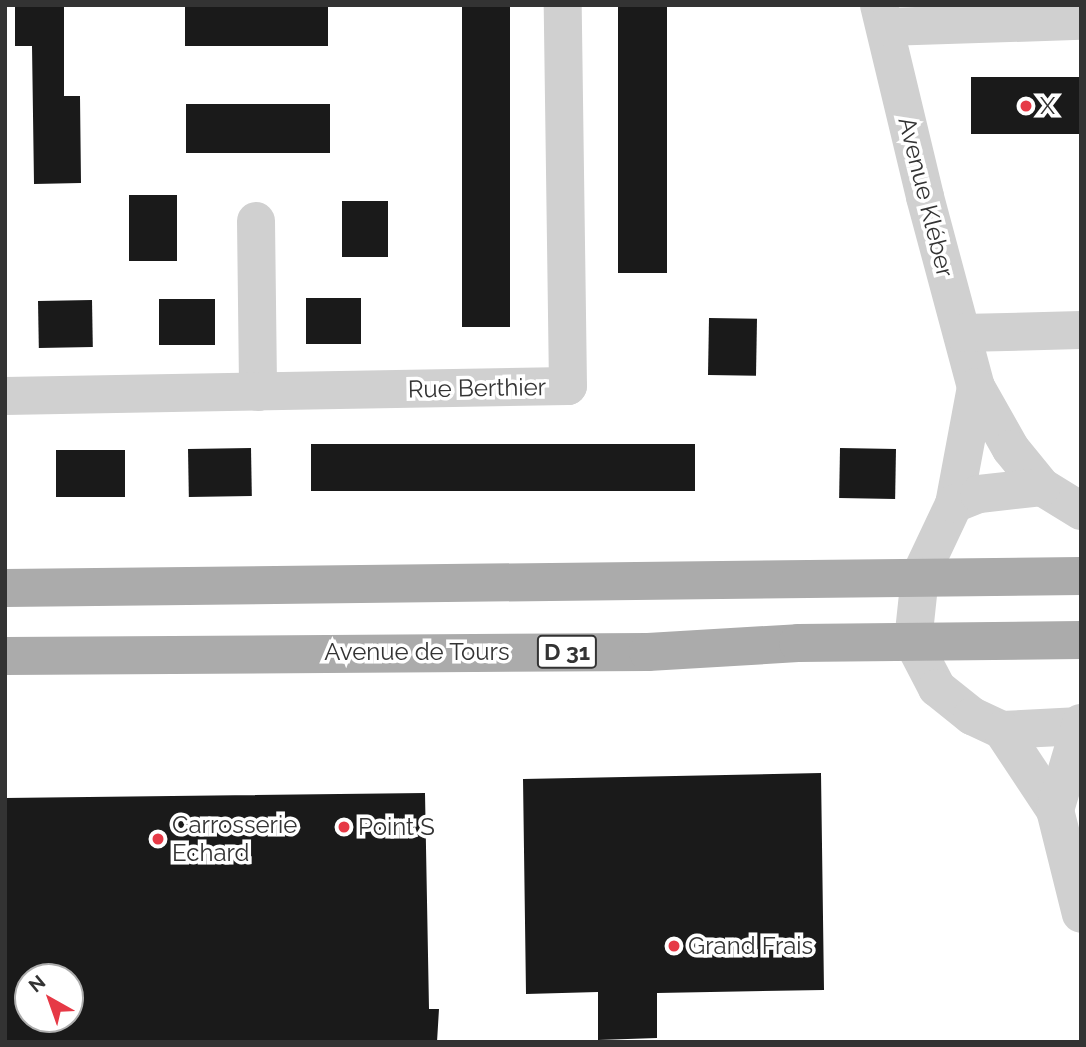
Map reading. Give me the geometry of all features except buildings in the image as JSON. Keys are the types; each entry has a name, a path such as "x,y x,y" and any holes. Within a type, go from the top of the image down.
{"main road":[{"path":"5,588 1081,576"},
{"name":"Avenue de Tours","path":"5,656 648,652 798,643 1081,640"}],"street":[{"name":"Rue Berthier","path":"5,396 568,386 563,5"},
{"path":"882,16 1081,21"},
{"name":"Avenue Kléber","path":"882,16 925,197 976,387"},
{"path":"256,221 258,393"},
{"path":"962,333 1081,330"},
{"path":"976,387 1011,449 1042,487 1081,511"},
{"path":"976,387 954,504 920,576 913,642 937,688 972,716 1002,730 1080,724 1055,810"},
{"path":"954,504 979,494 1042,487"},
{"path":"1002,730 1055,810 1081,914"}],"place":[{"name":"X","path":"1026,106"},
{"name":"Point S","path":"344,827"},
{"name":"Carrosserie Echard","path":"158,839"},
{"name":"Grand Frais","path":"674,946"}]}
